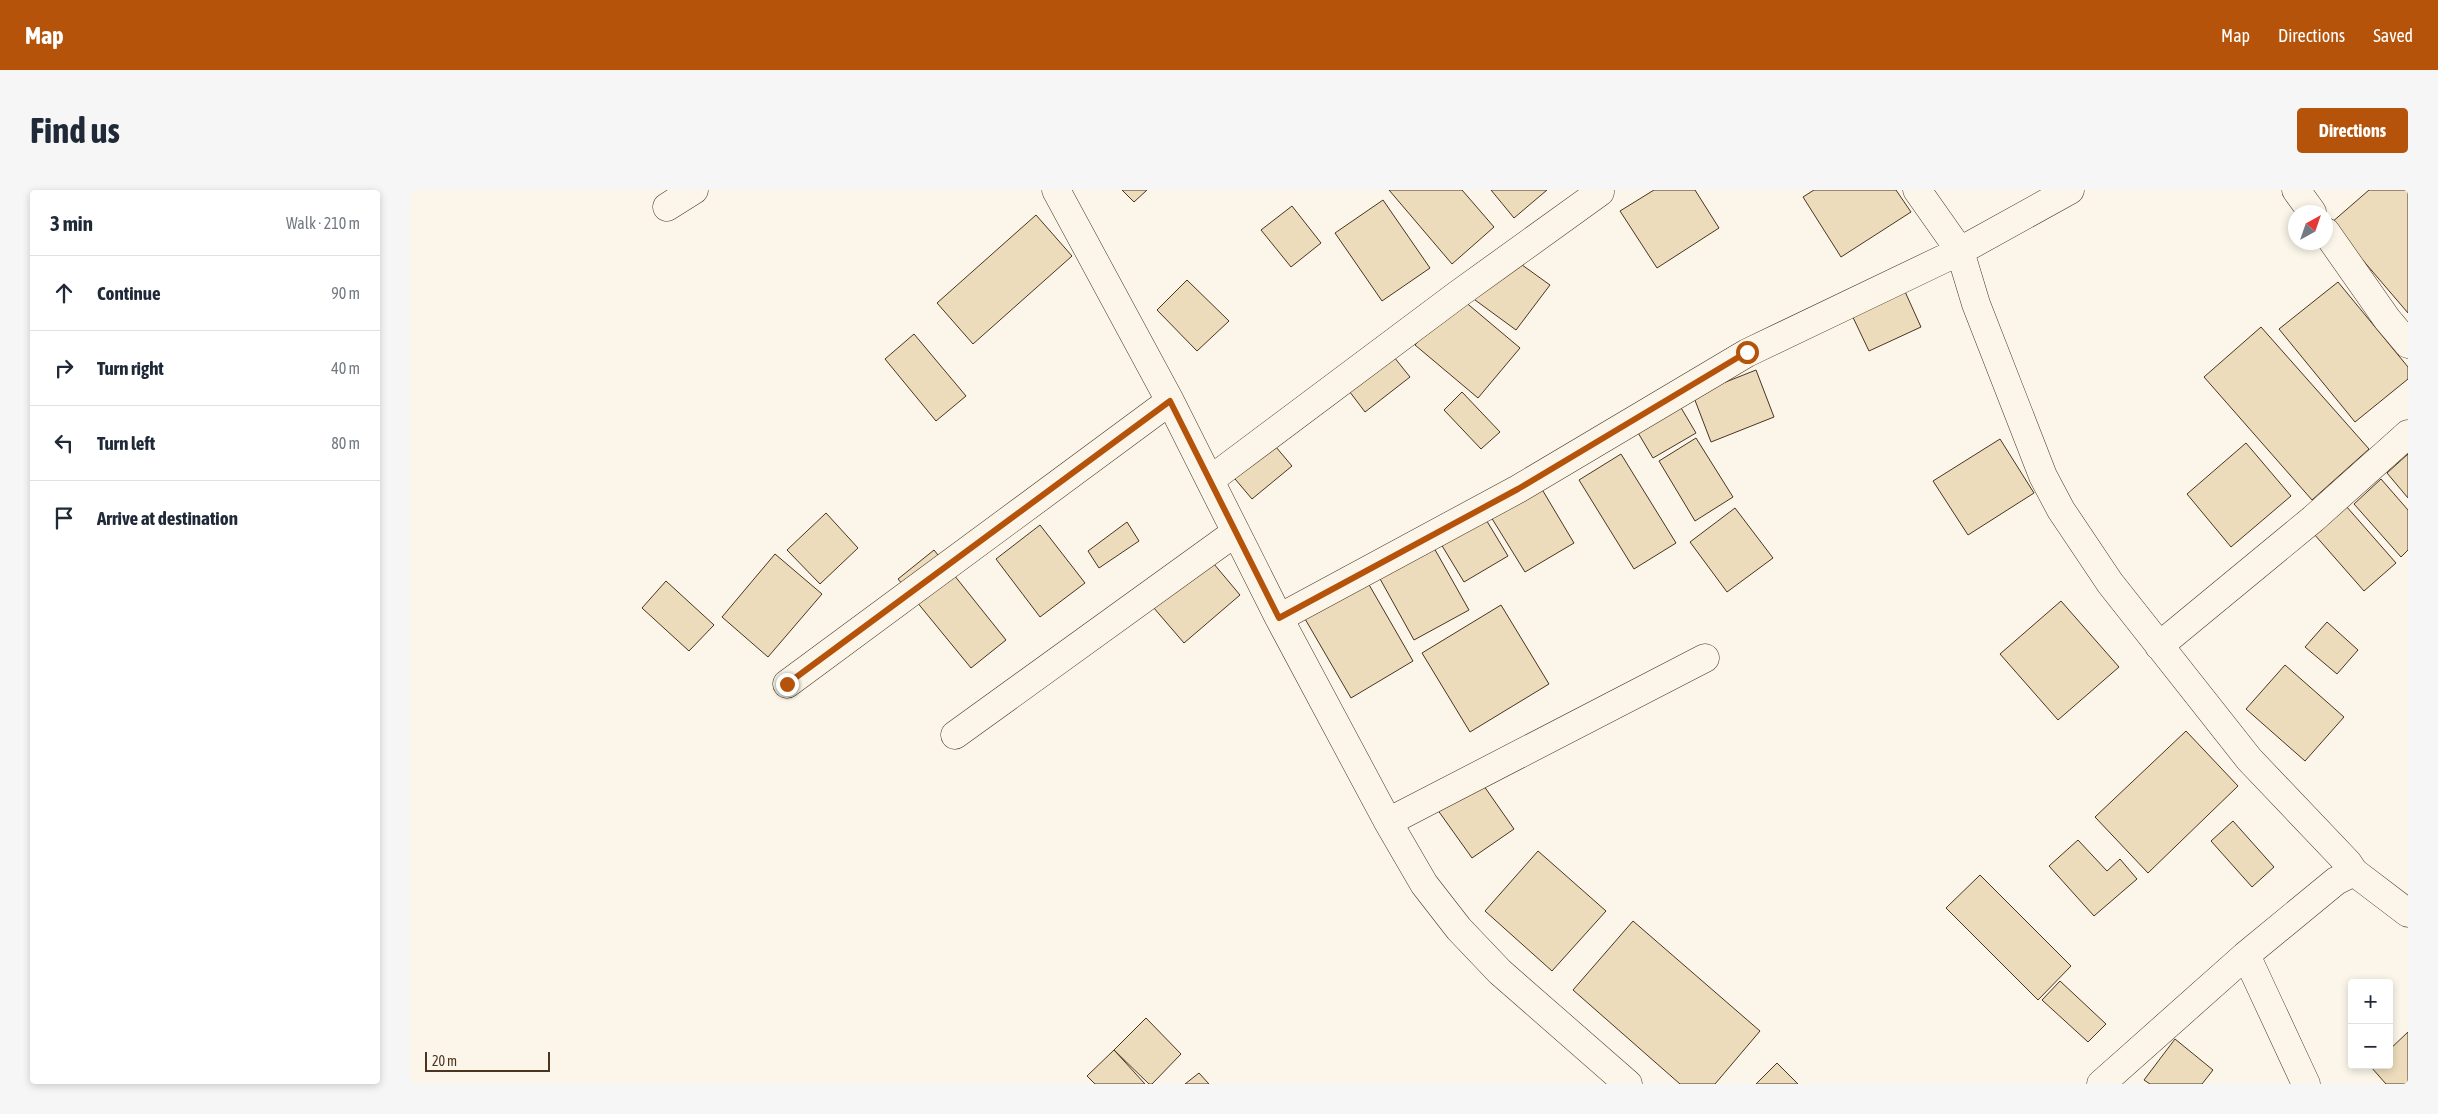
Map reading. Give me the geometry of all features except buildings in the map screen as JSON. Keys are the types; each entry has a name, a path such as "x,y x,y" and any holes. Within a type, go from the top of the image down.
{"street":[{"path":"667,207 694,190"},
{"path":"1056,190 1170,401 1279,618 1388,822 1424,884 1459,929 1500,972 1628,1084"},
{"path":"1917,190 1960,251 1976,304 2043,476 2061,510 2110,583 2249,759 2348,863 2354,872 2408,913"},
{"path":"1279,618 1518,489 1747,352 1960,251 2070,190"},
{"path":"2296,190 2307,205"},
{"path":"1210,480 1457,295 1600,192"},
{"path":"2333,242 2387,319 2408,344"},
{"path":"787,684 1170,401"},
{"path":"2159,646 2313,519 2408,434"},
{"path":"955,735 1236,532"},
{"path":"1388,822 1705,658"},
{"path":"2101,1084 2246,955 2336,881 2354,872"},
{"path":"2246,955 2306,1084"}],"route":[{"path":"787,684 1170,401 1279,618 1430,539 1518,489 1747,352"}]}
